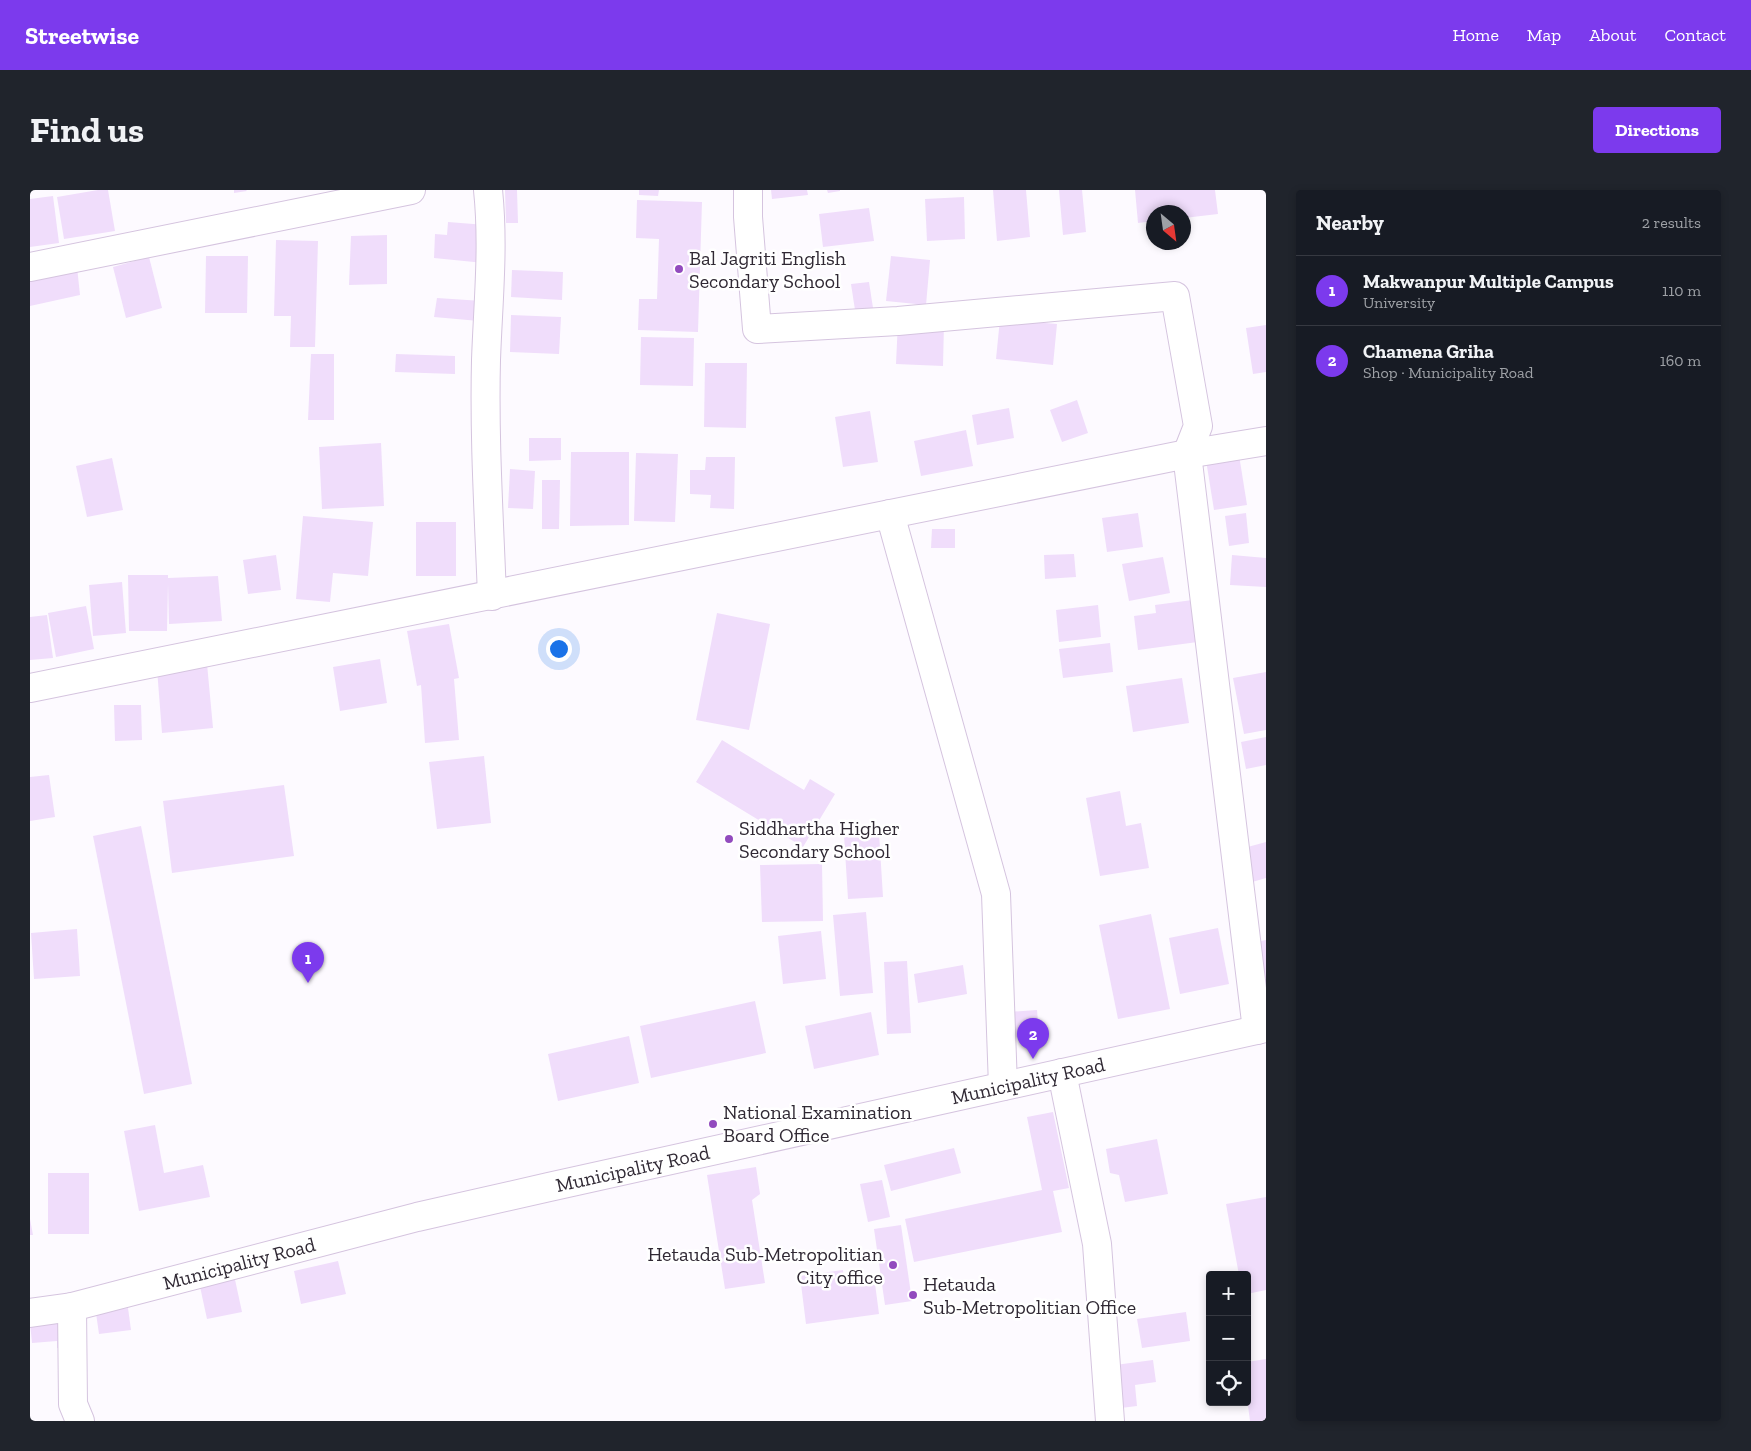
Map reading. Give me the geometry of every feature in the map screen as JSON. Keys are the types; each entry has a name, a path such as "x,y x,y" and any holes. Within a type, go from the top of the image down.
{"street":[{"path":"30,267 411,190"},
{"path":"488,190 491,218 491,275 486,360 492,596"},
{"path":"748,190 748,217 757,329 898,321 1175,296 1198,426 1187,454 1262,1029"},
{"path":"30,688 1187,454 1266,441"},
{"path":"890,514 996,894 1003,1086"},
{"name":"Municipality Road","path":"30,1313 72,1307 417,1217 1262,1029"},
{"path":"1062,1073 1098,1244 1110,1421"},
{"path":"72,1307 73,1404 80,1421"}],"building":[{"path":"108,190 115,231 64,239 57,197"},
{"path":"234,190 246,190 247,191 234,193"},
{"path":"505,190 517,190 518,223 506,223"},
{"path":"639,190 659,190 658,196 639,195"},
{"path":"771,190 807,190 808,195 772,199"},
{"path":"827,190 840,190 840,191 828,193"},
{"path":"993,190 1026,190 1030,237 997,241"},
{"path":"1059,190 1082,190 1086,232 1063,235"},
{"path":"1135,190 1215,190 1218,214 1191,217 1191,205 1146,205 1146,222 1138,223"},
{"path":"53,196 59,243 30,247 30,199"},
{"path":"964,197 965,239 927,241 925,199"},
{"name":"Bal Jagriti English Secondary School","path":"637,200 702,202 698,332 638,330 639,299 657,299 659,239 636,238"},
{"path":"869,208 874,241 823,247 819,214"},
{"path":"448,222 486,225 484,263 434,258 435,234 447,235"},
{"path":"387,235 387,284 349,285 351,236"},
{"path":"276,240 318,241 315,347 290,347 291,316 274,316"},
{"path":"206,256 248,256 247,313 205,313"},
{"path":"891,256 930,260 926,305 886,301"},
{"path":"149,257 162,308 126,318 113,267"},
{"path":"77,267 80,295 30,306 30,276"},
{"path":"512,270 563,272 562,300 511,297"},
{"path":"869,282 873,308 855,310 851,284"},
{"path":"437,298 482,301 479,321 434,317"},
{"path":"511,315 561,317 559,354 510,352"},
{"path":"1000,319 1057,324 1053,365 996,359"},
{"path":"898,321 944,323 943,366 896,364"},
{"path":"1266,325 1266,372 1253,374 1246,328"},
{"path":"641,337 694,338 693,386 640,385"},
{"path":"311,354 334,354 334,420 308,420"},
{"path":"396,354 455,356 455,374 395,372"},
{"path":"705,363 747,363 746,428 704,427"},
{"path":"1077,400 1088,433 1062,442 1050,410"},
{"path":"1009,408 1014,438 977,445 972,415"},
{"path":"870,411 878,462 843,467 835,417"},
{"path":"966,430 973,466 921,476 914,441"},
{"path":"529,438 561,438 561,460 529,461"},
{"path":"381,443 384,506 322,509 319,447"},
{"path":"571,452 629,452 629,525 570,526"},
{"path":"636,453 678,454 675,522 634,521"},
{"path":"1239,455 1247,505 1214,510 1206,460"},
{"path":"706,457 735,457 734,509 710,508 711,495 690,494 690,470 705,470"},
{"path":"112,458 123,510 87,517 76,466"},
{"path":"510,469 535,471 533,509 508,508"},
{"path":"542,480 560,480 559,529 542,529"},
{"path":"1138,513 1143,547 1107,552 1102,518"},
{"path":"1246,513 1249,543 1229,546 1225,516"},
{"path":"303,516 373,522 368,576 333,573 330,602 296,599"},
{"path":"416,522 456,522 456,576 416,576"},
{"path":"932,529 955,529 955,548 931,548"},
{"path":"1074,554 1076,577 1045,579 1044,555"},
{"path":"276,555 281,590 248,594 243,560"},
{"path":"1232,555 1266,558 1266,587 1230,585"},
{"path":"1163,557 1170,593 1129,601 1122,564"},
{"path":"128,575 168,575 168,578 218,576 222,621 169,624 168,584 167,631 129,631"},
{"path":"122,582 126,633 93,636 89,585"},
{"path":"1200,599 1205,641 1138,650 1134,616 1156,613 1155,605"},
{"path":"1098,605 1101,637 1059,642 1056,610"},
{"path":"86,606 94,649 56,657 48,613"},
{"path":"717,613 770,624 749,730 696,720"},
{"path":"47,615 53,658 30,660 30,617"},
{"path":"449,624 459,678 454,679 459,740 425,743 421,685 417,686 407,631"},
{"path":"1110,643 1113,672 1063,678 1059,649"},
{"path":"380,659 387,703 340,711 333,667"},
{"path":"207,664 213,728 162,733 157,669"},
{"path":"1266,672 1266,730 1244,734 1233,678"},
{"path":"1182,678 1189,723 1133,732 1126,686"},
{"path":"114,705 141,705 142,740 115,741"},
{"path":"1266,737 1266,765 1246,769 1241,742"},
{"path":"722,740 804,790 810,779 835,794 803,847 696,782"},
{"path":"484,756 491,823 437,829 429,762"},
{"path":"49,775 55,817 30,821 30,777"},
{"path":"284,785 294,856 172,873 163,801"},
{"path":"1120,791 1126,826 1141,823 1149,868 1100,876 1086,798"},
{"path":"141,826 192,1084 144,1094 93,836"},
{"path":"879,833 883,897 848,899 844,835"},
{"path":"1266,842 1266,878 1242,885 1233,851"},
{"path":"822,864 823,921 762,922 760,865"},
{"path":"866,912 873,993 840,996 833,915"},
{"path":"1151,914 1170,1009 1118,1019 1099,925"},
{"path":"1218,928 1229,984 1180,994 1169,938"},
{"path":"77,929 80,976 34,979 31,933"},
{"path":"821,931 826,979 783,984 778,936"},
{"path":"1266,940 1266,978 1251,981 1244,944"},
{"path":"907,961 911,1033 887,1034 884,962"},
{"path":"963,965 967,994 918,1003 914,974"},
{"path":"755,1001 766,1053 651,1078 640,1026"},
{"path":"1037,1010 1039,1035 1012,1038 1009,1012"},
{"path":"871,1012 879,1055 814,1069 805,1026"},
{"path":"629,1036 639,1083 558,1101 548,1054"},
{"path":"1053,1112 1069,1188 1053,1191 1062,1232 914,1262 905,1219 1042,1190 1027,1117"},
{"path":"155,1125 164,1173 203,1165 210,1197 139,1211 124,1131"},
{"path":"1157,1139 1168,1194 1125,1202 1119,1175 1110,1173 1106,1149"},
{"path":"954,1148 961,1173 891,1191 884,1165"},
{"path":"756,1167 760,1194 752,1200 765,1283 725,1289 707,1175"},
{"path":"48,1173 89,1173 89,1234 48,1234"},
{"path":"882,1180 890,1217 868,1222 860,1184"},
{"path":"1266,1197 1266,1290 1251,1293 1251,1271 1238,1271 1226,1204"},
{"path":"30,1219 33,1235 30,1235"},
{"name":"Hetauda Sub-Metropolitian City office","path":"901,1225 912,1301 885,1305 874,1229"},
{"path":"338,1261 346,1294 301,1304 294,1271"},
{"path":"843,1270 844,1281 874,1276 879,1314 806,1324 800,1276"},
{"path":"234,1275 242,1312 207,1319 199,1282"},
{"path":"128,1308 131,1330 99,1334 96,1313"},
{"path":"1186,1312 1190,1341 1142,1348 1137,1319"},
{"path":"65,1320 68,1348 57,1348 57,1341 32,1343 30,1323"},
{"path":"1266,1359 1266,1421 1250,1421 1248,1406 1251,1406 1251,1361"},
{"path":"1153,1360 1156,1382 1135,1385 1137,1406 1121,1408 1115,1365"}],"place":[{"name":"Bal Jagriti English Secondary School","path":"679,269"},
{"name":"Siddhartha Higher Secondary School","path":"729,839"},
{"name":"Makwanpur Multiple Campus","path":"308,983"},
{"name":"Chamena Griha","path":"1033,1059"},
{"name":"National Examination Board Office","path":"713,1124"},
{"name":"Hetauda Sub-Metropolitian City office","path":"893,1265"},
{"name":"Hetauda Sub-Metropolitian Office","path":"913,1295"}]}
